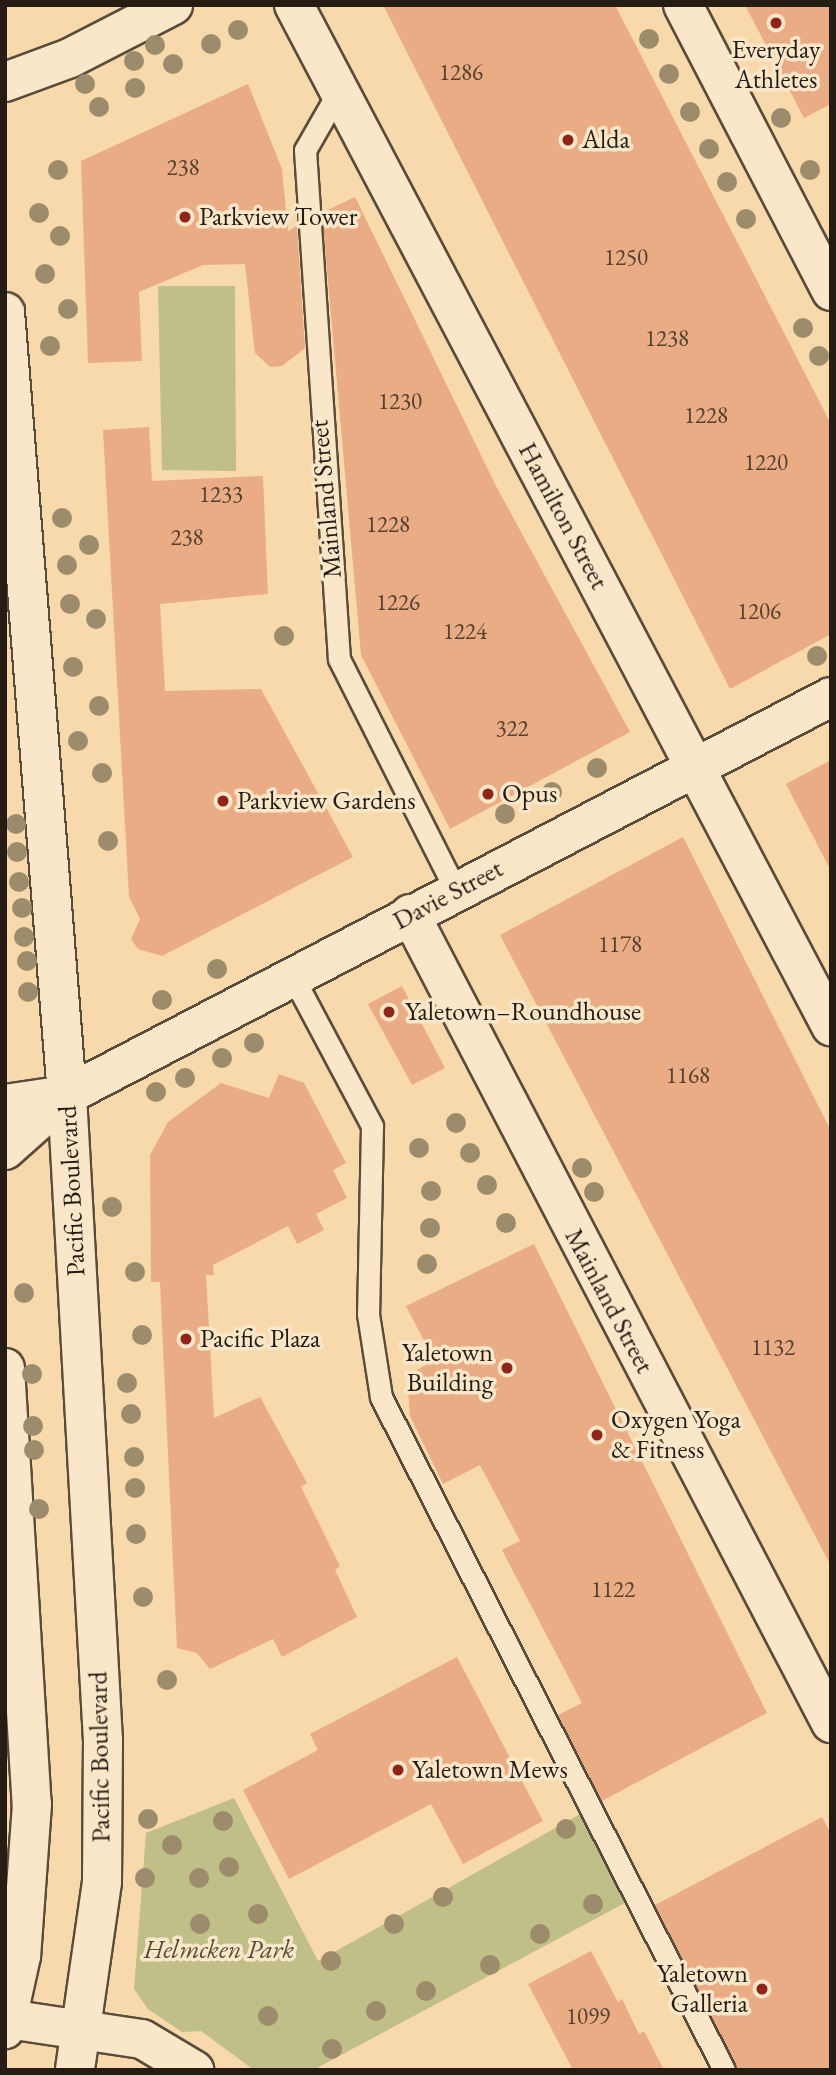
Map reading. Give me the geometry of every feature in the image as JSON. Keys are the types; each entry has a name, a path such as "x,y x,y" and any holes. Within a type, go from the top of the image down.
{"main road":[{"path":"5,82 70,58 173,5"},
{"name":"Hamilton Street","path":"294,5 697,766 831,1026"},
{"path":"683,5 831,291"},
{"name":"Pacific Boulevard","path":"5,312 68,1095 103,1740 102,1882 83,2031 75,2070"},
{"name":"Davie Street","path":"5,1150 68,1095 294,979 410,914 831,697"},
{"name":"Mainland Street","path":"410,914 831,1723"},
{"name":"Davie Street","path":"5,1104 68,1095"},
{"path":"5,1368 32,1804 21,1956 7,2024 83,2031 160,2045 194,2070"}],"lane":[{"name":"Mainland Street","path":"340,89 305,150 339,659 456,891"},
{"path":"294,979 372,1126 368,1314 381,1397 724,2070"}],"green space":[{"path":"158,286 235,286 236,471 162,470"},
{"name":"Helmcken Park","path":"234,1798 318,1961 591,1808 636,1897 313,2070 254,2070 201,2031 182,2032 148,2009 134,1989 146,1833"}],"building":[{"path":"383,5 615,5 831,424 831,634 730,689"},
{"path":"745,5 831,5 831,104 804,118"},
{"name":"Parkview Tower","path":"248,84 282,169 288,231 297,226 305,348 282,366 270,367 255,353 245,264 203,265 139,292 142,361 88,363 81,161"},
{"path":"355,197 496,486 630,732 450,829 361,655 322,213"},
{"name":"Parkview Gardens","path":"149,427 152,481 263,476 268,594 160,604 165,691 261,689 353,857 162,956 138,949 131,939 140,919 129,897 103,430"},
{"path":"831,760 831,871 786,784"},
{"path":"683,837 831,1131 831,1566 500,935"},
{"path":"402,986 445,1068 412,1085 368,1004"},
{"name":"Pacific Plaza","path":"279,1074 304,1083 346,1163 333,1170 347,1198 316,1214 324,1230 297,1244 288,1226 213,1265 214,1275 206,1275 214,1418 260,1397 307,1483 301,1487 340,1566 335,1570 357,1617 282,1657 273,1639 210,1669 197,1653 177,1648 160,1282 151,1282 150,1155 168,1122 221,1083 269,1098"},
{"path":"534,1244 767,1713 602,1801 558,1715 582,1703 502,1550 520,1541 480,1465 443,1484 410,1416 407,1376 434,1360 406,1306"},
{"name":"Yaletown Mews","path":"457,1657 543,1821 463,1864 431,1804 289,1879 243,1790 318,1750 310,1734"},
{"name":"Yaletown Galleria","path":"822,1817 831,1834 831,2070 737,2070 655,1905"},
{"path":"591,1951 618,2002 622,1999 639,2034 644,2031 664,2070 573,2070 528,1984"}],"place":[{"name":"Everyday Athletes","path":"776,23"},
{"name":"Alda","path":"568,140"},
{"name":"Parkview Tower","path":"185,217"},
{"name":"Opus","path":"488,794"},
{"name":"Parkview Gardens","path":"223,801"},
{"name":"Yaletown–Roundhouse","path":"389,1012"},
{"name":"Pacific Plaza","path":"186,1339"},
{"name":"Yaletown Building","path":"507,1368"},
{"name":"Oxygen Yoga & Fitness","path":"597,1435"},
{"name":"Yaletown Mews","path":"398,1770"},
{"name":"Yaletown Galleria","path":"762,1989"}]}
